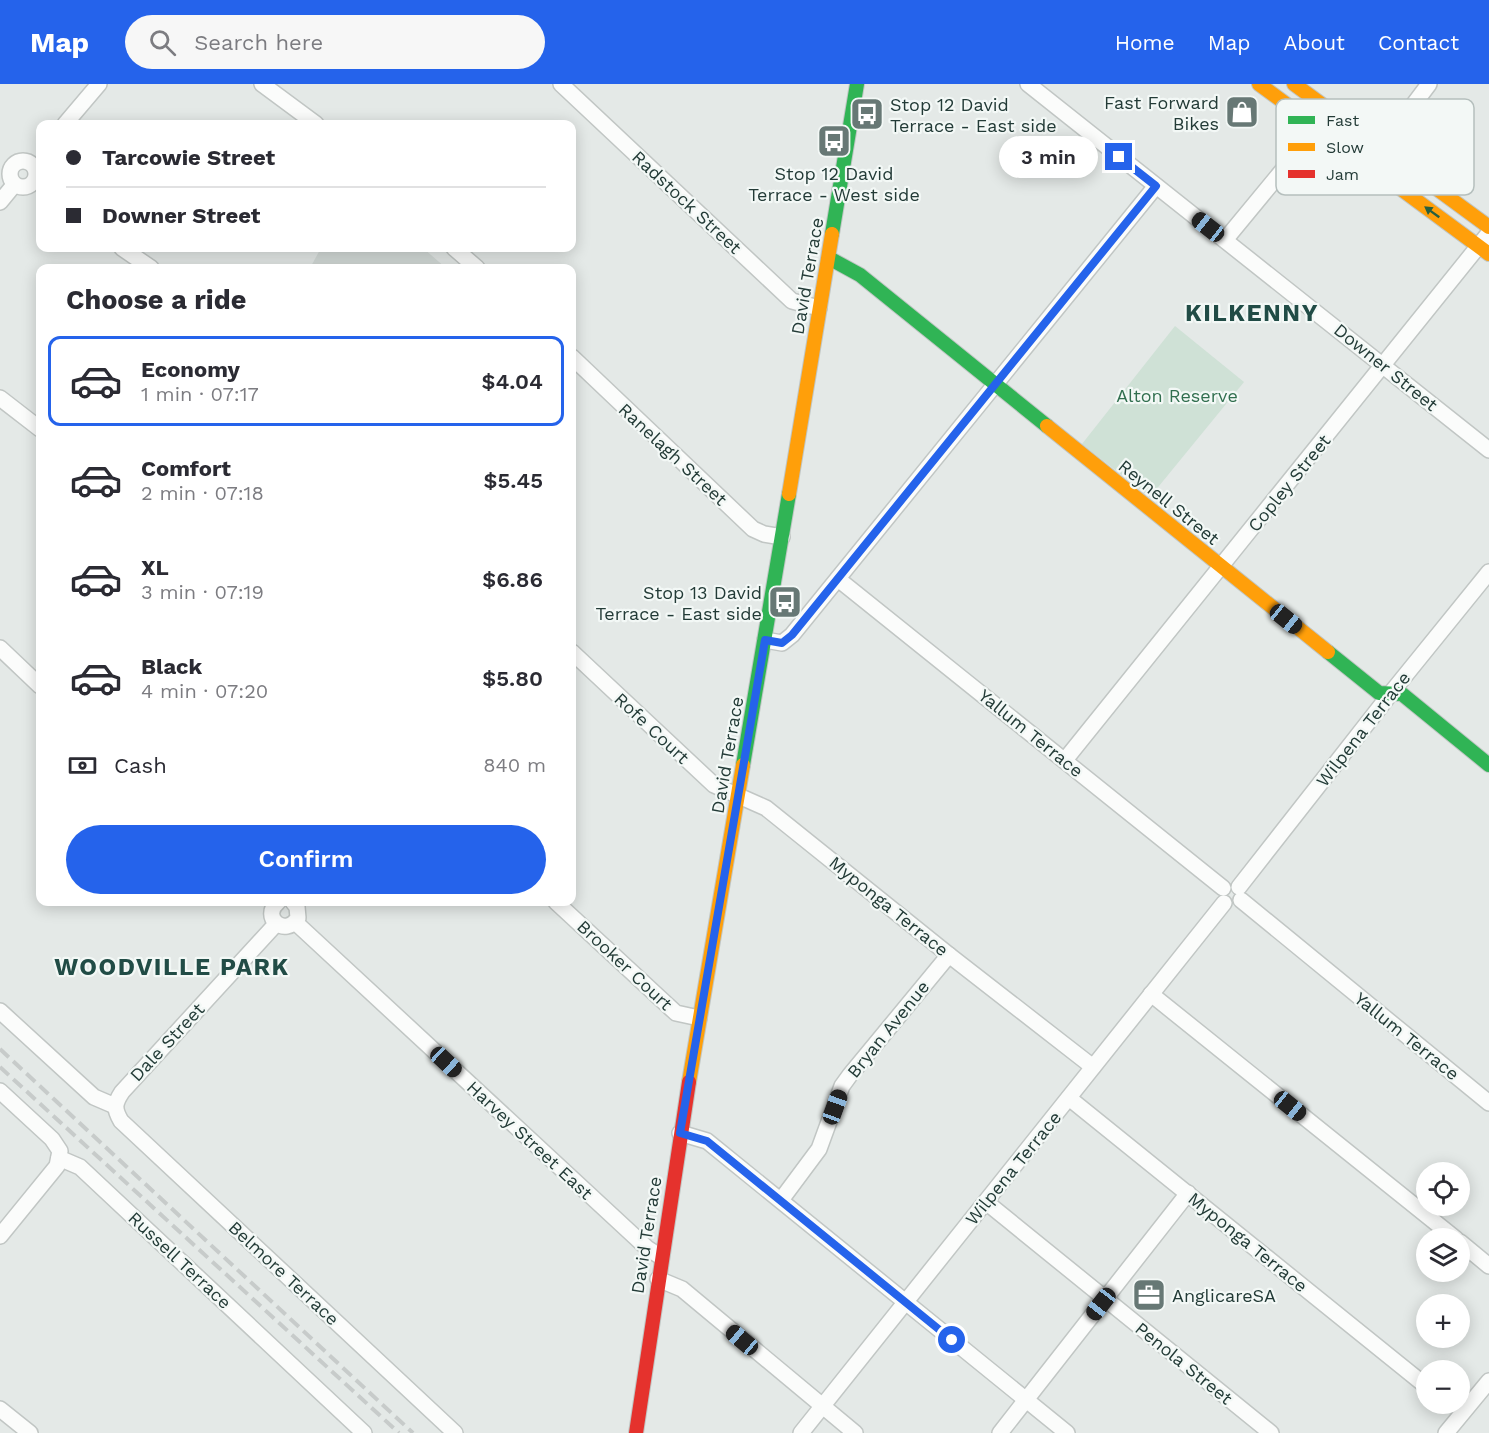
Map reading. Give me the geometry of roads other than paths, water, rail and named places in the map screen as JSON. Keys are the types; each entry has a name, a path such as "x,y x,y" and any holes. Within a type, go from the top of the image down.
{"main road":[{"name":"David Terrace","path":"636,1433 680,1133 857,84"},
{"path":"1259,84 1279,99"},
{"path":"1294,84 1315,99"},
{"path":"1408,195 1484,251"},
{"path":"1445,195 1489,227"},
{"name":"Reynell Street","path":"829,258 860,275 1379,693 1402,694 1489,765"}],"street":[{"path":"68,120 99,84"},
{"path":"262,84 311,120"},
{"name":"Radstock Street","path":"561,84 792,301 819,308"},
{"name":"Downer Street","path":"1028,84 1489,450"},
{"path":"1418,99 1429,84"},
{"path":"0,156 13,165"},
{"path":"36,159 19,161 13,165 10,176 14,184 24,188 36,185"},
{"path":"1225,240 1276,178"},
{"path":"0,202 14,184"},
{"path":"765,640 782,643 788,640 1156,186"},
{"name":"Copley Street","path":"1065,760 1384,365 1484,251 1489,234"},
{"path":"128,252 145,264"},
{"path":"459,252 472,264"},
{"name":"Ranelagh Street","path":"576,361 753,529 764,534 782,537"},
{"path":"0,398 36,426"},
{"name":"Wilpena Terrace","path":"801,1433 1489,572"},
{"name":"Yallum Terrace","path":"838,579 1489,1102"},
{"path":"0,648 36,682"},
{"name":"Rofe Court","path":"576,656 714,785 738,795"},
{"name":"Myponga Terrace","path":"738,795 766,808 1093,1067"},
{"path":"274,906 272,916 276,924 285,927 295,922 299,913 296,906"},
{"name":"Brooker Court","path":"560,906 676,1013 699,1018"},
{"name":"Harvey Street East","path":"295,922 647,1248 661,1257"},
{"name":"Dale Street","path":"115,1109 122,1092 276,924"},
{"name":"Bryan Avenue","path":"780,1200 819,1149 842,1086 949,955"},
{"path":"1151,994 1442,1228"},
{"name":"Belmore Terrace","path":"0,1011 94,1097 115,1109 121,1121 455,1433"},
{"path":"0,1091 52,1139 60,1151 57,1166 0,1236"},
{"name":"Myponga Terrace","path":"1069,1098 1416,1378"},
{"path":"680,1133 707,1141 1067,1433"},
{"name":"Russell Terrace","path":"59,1158 80,1167 364,1433"},
{"path":"1000,1433 1188,1193"},
{"name":"Penola Street","path":"986,1202 1271,1433"},
{"path":"1470,1250 1489,1266"},
{"path":"658,1279 682,1289 855,1433"},
{"path":"1470,1397 1489,1381"},
{"path":"0,1409 30,1433"},
{"path":"1446,1433 1453,1414"}],"railway":[{"path":"0,1049 413,1433"},
{"path":"0,1067 399,1433"}],"place":[{"name":"Fast Forward Bikes","path":"1242,112"},
{"name":"Stop 12 David Terrace - East side","path":"867,114"},
{"name":"Stop 12 David Terrace - West side","path":"834,141"},
{"name":"Stop 13 David Terrace - East side","path":"785,602"},
{"name":"AnglicareSA","path":"1149,1295"}],"district":[{"name":"KILKENNY","path":"1252,313"},
{"name":"WOODVILLE PARK","path":"172,967"}],"park label":[{"name":"Alton Reserve","path":"1177,395"}]}
